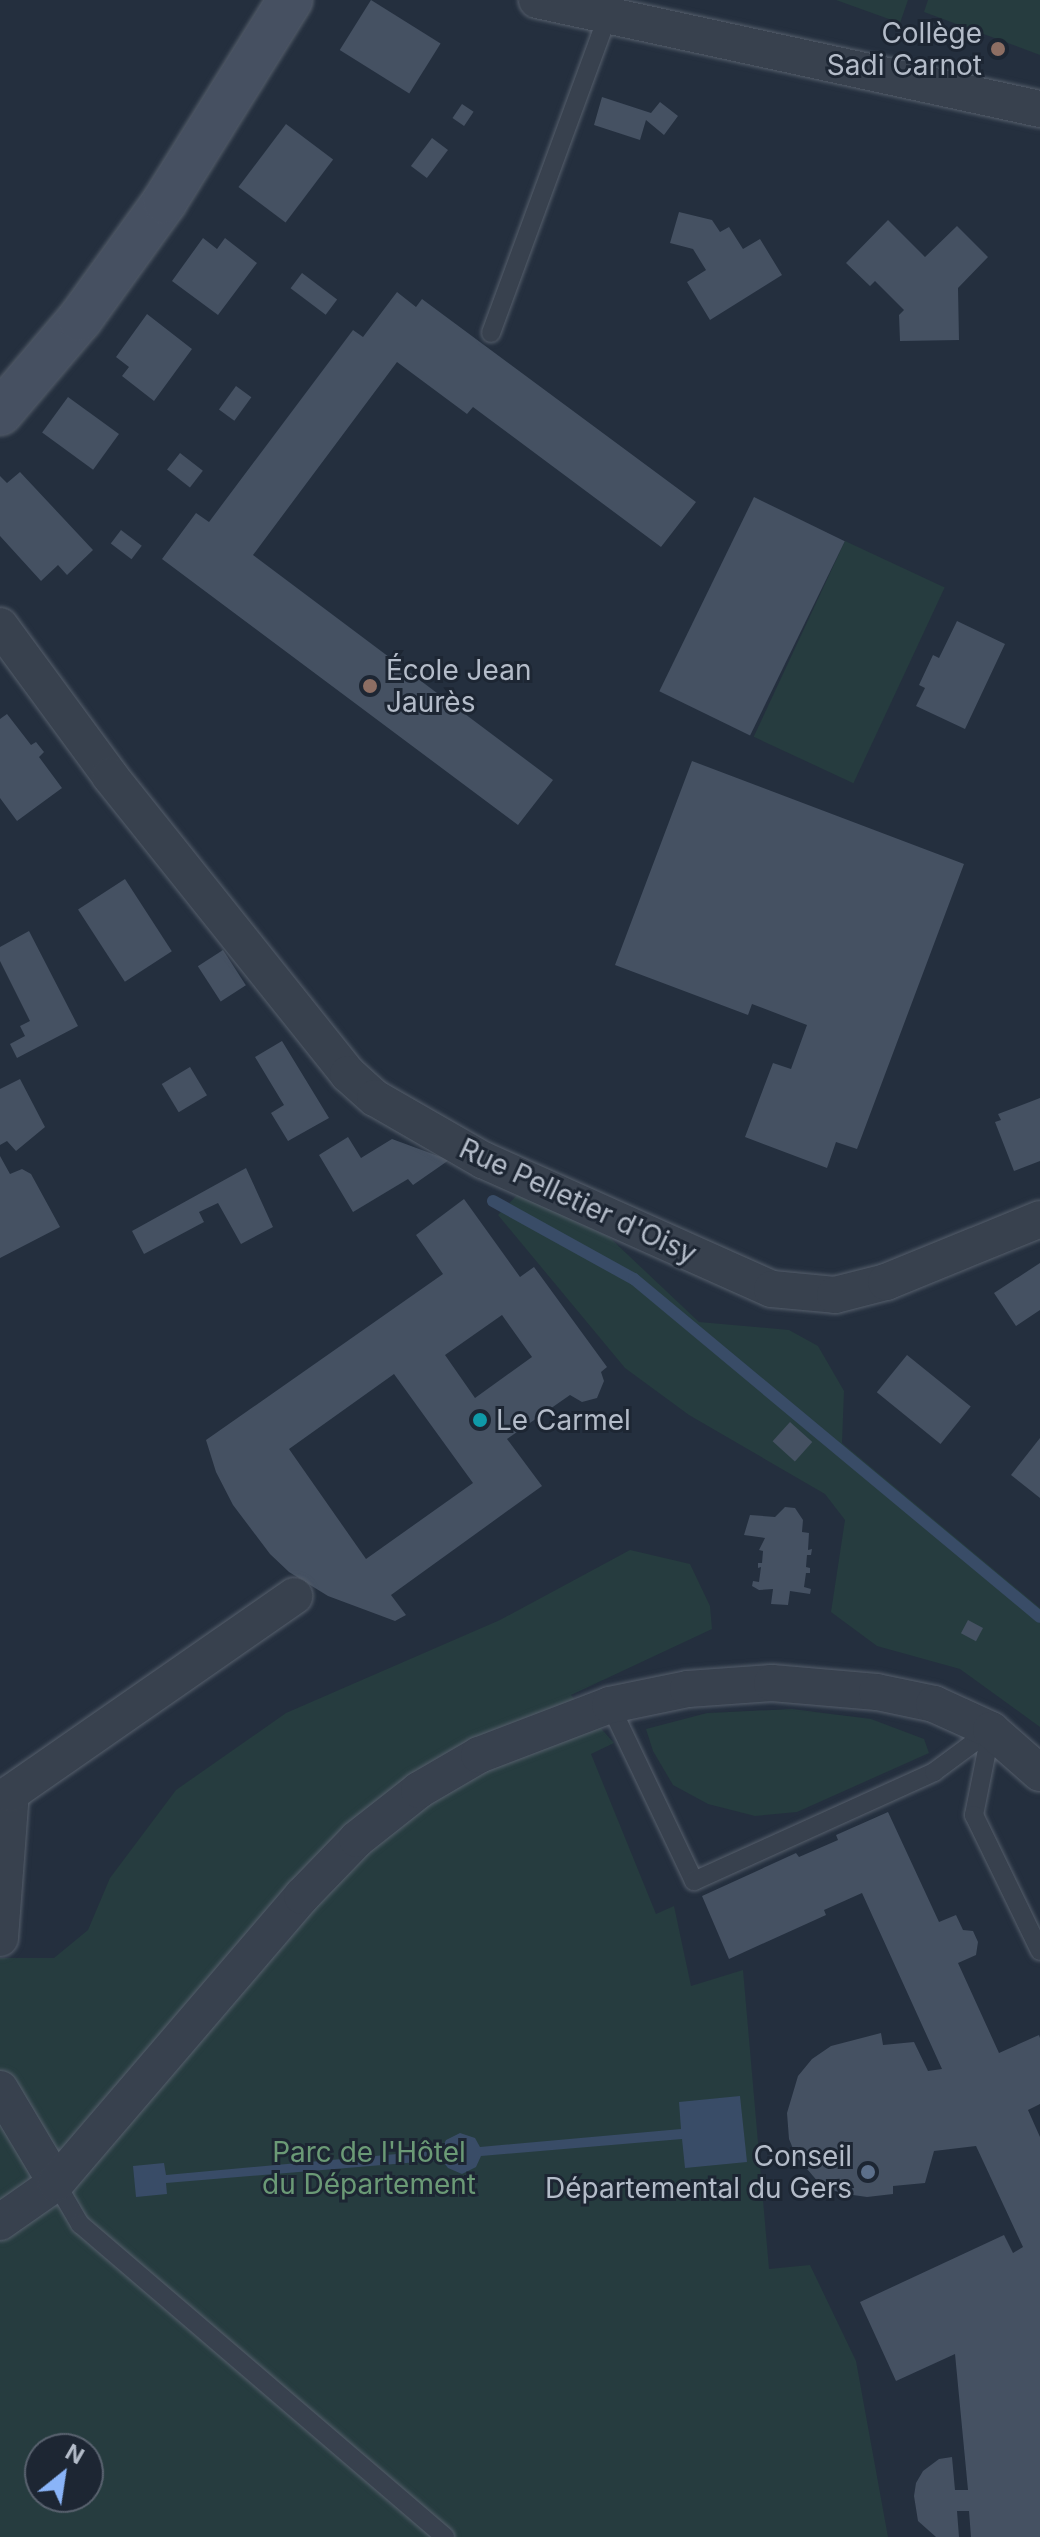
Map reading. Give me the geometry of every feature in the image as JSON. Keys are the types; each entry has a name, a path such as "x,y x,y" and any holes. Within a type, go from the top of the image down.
{"street":[{"path":"0,413 80,319 165,201 290,0"},
{"path":"537,0 1040,109"},
{"name":"Rue Pelletier d'Oisy","path":"0,626 110,776 229,927 348,1074 375,1098 541,1189 772,1289 835,1295 886,1282 1040,1219"},
{"path":"0,1938 11,1793 294,1596"},
{"path":"0,2222 56,2183 302,1896 357,1839 419,1790 479,1755 610,1705 688,1689 772,1683 877,1692 934,1704 991,1730 1040,1773"},
{"path":"0,2089 56,2183"}],"lane":[{"path":"491,333 608,15"},
{"path":"610,1705 694,1881 934,1772 991,1730"},
{"path":"991,1730 974,1815 1040,1951"},
{"path":"56,2183 80,2224 445,2537"}],"green space":[{"path":"836,0 908,0 900,23"},
{"path":"928,0 1040,0 1040,55 924,12"},
{"path":"845,541 945,587 853,783 754,737"},
{"path":"518,1194 609,1237 699,1322 789,1330 818,1346 844,1391 842,1443 1040,1608 1040,1727 960,1669 877,1646 831,1612 845,1520 825,1494 689,1415 625,1368 498,1215"},
{"name":"Parc de l'Hôtel du Département","path":"630,1550 690,1564 710,1606 712,1629 571,1695 614,1743 591,1754 656,1914 674,1906 691,1986 743,1970 769,2269 810,2265 856,2361 888,2537 0,2537 0,1958 54,1958 88,1930 110,1878 176,1790 286,1713 500,1620"},
{"path":"792,1709 871,1719 924,1739 929,1753 797,1812 755,1816 708,1804 673,1785 653,1751 646,1729 707,1713"}],"water":[{"path":"740,2096 747,2162 685,2168 682,2139 481,2156 476,2167 462,2174 448,2168 442,2160 166,2183 167,2194 136,2197 133,2166 164,2163 166,2175 441,2150 446,2140 460,2133 475,2138 480,2147 681,2129 679,2102"}],"building":[{"path":"371,0 441,43 409,93 340,50"},
{"path":"602,97 651,113 660,102 678,116 664,135 646,120 640,140 594,125"},
{"path":"462,104 474,112 464,126 452,118"},
{"path":"286,124 333,160 286,223 238,187"},
{"path":"432,138 448,150 427,178 411,166"},
{"path":"679,212 712,220 720,232 729,227 743,249 760,239 782,275 710,320 687,282 706,270 693,249 670,243"},
{"path":"888,220 925,257 957,226 988,257 958,288 959,340 900,341 899,315 904,310 875,281 870,286 846,263"},
{"path":"203,238 217,249 225,238 257,263 218,315 172,281"},
{"path":"302,273 337,299 326,315 291,288"},
{"path":"397,292 416,307 422,299 696,502 661,547 473,407 467,414 397,362 253,555 553,780 518,825 162,559 196,513 209,522 353,330 363,337"},
{"path":"147,314 192,349 154,401 122,376 129,367 116,357"},
{"path":"236,386 251,397 234,421 219,409"},
{"path":"68,397 119,434 93,470 42,433"},
{"path":"180,453 203,471 190,487 167,470"},
{"path":"20,472 93,550 67,575 58,565 41,581 0,536 0,476 7,483"},
{"path":"754,497 845,541 750,735 659,691"},
{"path":"121,530 142,546 132,559 111,544"},
{"path":"957,621 1005,644 965,729 916,706 925,688 919,685 933,655 939,658"},
{"path":"7,714 31,745 36,742 44,752 39,757 62,788 17,821 0,798 0,719"},
{"path":"692,761 964,864 857,1149 836,1142 827,1168 745,1137 773,1063 791,1069 807,1025 752,1004 748,1015 615,965"},
{"path":"125,879 172,951 125,982 78,909"},
{"path":"29,931 78,1026 17,1058 10,1044 25,1036 20,1026 30,1021 0,961 0,947"},
{"path":"223,950 246,985 221,1002 198,966"},
{"path":"282,1041 329,1118 288,1141 271,1113 284,1105 255,1057"},
{"path":"190,1067 207,1095 179,1112 162,1084"},
{"path":"20,1079 45,1127 16,1151 7,1141 0,1145 0,1089"},
{"path":"1040,1098 1040,1161 1014,1171 995,1122 1001,1120 998,1114"},
{"path":"348,1137 361,1158 392,1139 449,1160 413,1185 408,1179 353,1212 319,1155"},
{"path":"0,1156 10,1174 22,1169 31,1174 60,1227 0,1258"},
{"path":"246,1168 273,1227 241,1244 218,1203 199,1212 204,1222 144,1254 132,1231"},
{"name":"Le Carmel","path":"464,1199 520,1277 534,1267 607,1367 601,1372 604,1381 597,1398 582,1402 570,1395 507,1439 542,1486 391,1595 406,1615 395,1621 328,1596 289,1572 270,1554 233,1505 216,1472 206,1440 443,1274 416,1235","holes":["502,1315 532,1357 475,1398 445,1355","394,1374 473,1483 366,1559 289,1449"]},
{"path":"1040,1263 1040,1310 1016,1326 994,1293"},
{"path":"907,1355 971,1407 941,1444 877,1392"},
{"path":"790,1422 812,1442 795,1461 773,1441"},
{"path":"1040,1438 1040,1498 1011,1475"},
{"path":"785,1507 795,1508 803,1520 802,1532 809,1533 808,1550 812,1549 811,1555 807,1555 806,1567 810,1568 810,1573 806,1573 804,1587 811,1589 810,1594 790,1591 788,1605 771,1604 773,1589 759,1590 752,1586 753,1581 759,1582 761,1567 758,1568 758,1563 762,1563 763,1551 759,1550 765,1538 744,1535 750,1515 775,1517"},
{"path":"968,1620 983,1628 976,1641 961,1633"},
{"name":"Conseil Départemental du Gers","path":"888,1812 939,1922 956,1915 963,1930 973,1931 978,1942 976,1955 958,1963 999,2053 1039,2035 1040,2038 1040,2104 1028,2110 1040,2137 1040,2537 971,2537 969,2511 957,2511 959,2537 936,2537 918,2521 914,2496 916,2483 923,2471 939,2459 952,2457 955,2490 968,2490 955,2354 896,2381 860,2302 1004,2235 1013,2253 1023,2247 976,2146 934,2151 925,2183 893,2186 893,2194 867,2197 839,2193 819,2183 796,2156 789,2139 787,2113 798,2076 812,2059 831,2046 881,2033 883,2045 914,2042 928,2071 942,2069 862,1893 824,1910 826,1915 729,1959 702,1896 796,1853 799,1857 838,1840 836,1835"}],"waterway":[{"path":"493,1201 634,1279 1040,1617"}],"place":[{"name":"Collège Sadi Carnot","path":"998,49"},
{"name":"École Jean Jaurès","path":"370,686"},
{"name":"Le Carmel","path":"480,1420"},
{"name":"Conseil Départemental du Gers","path":"868,2172"}]}
